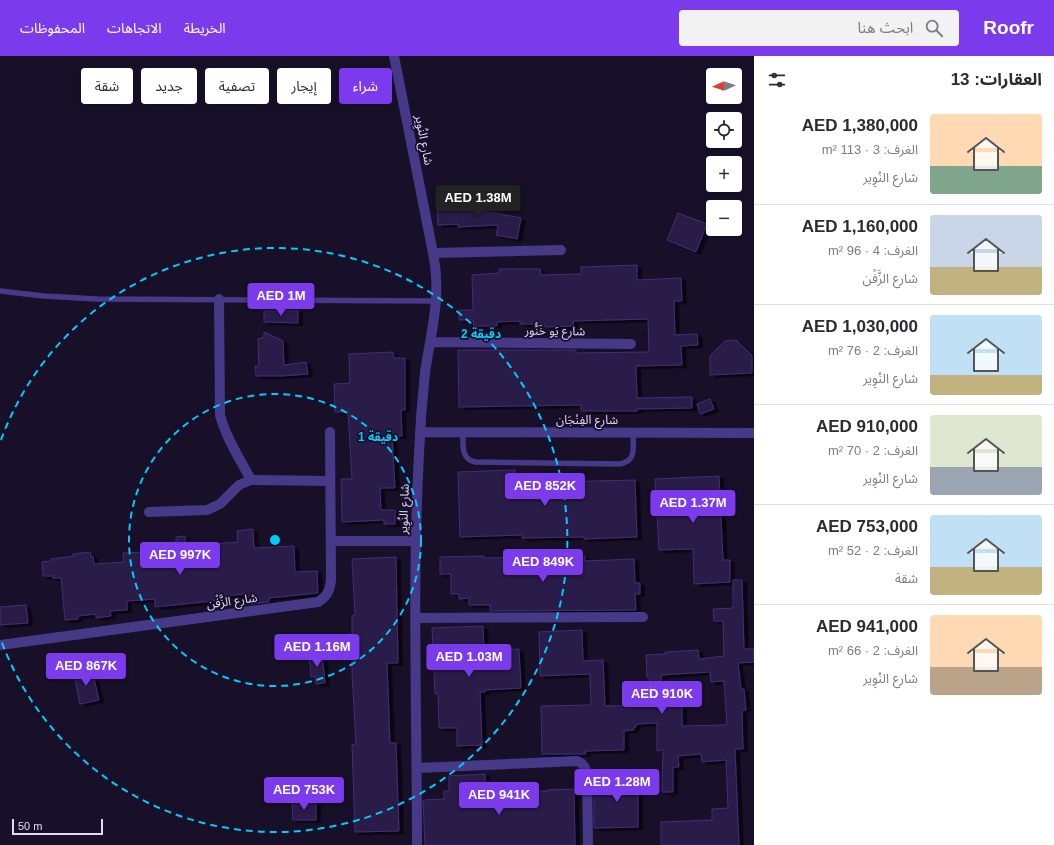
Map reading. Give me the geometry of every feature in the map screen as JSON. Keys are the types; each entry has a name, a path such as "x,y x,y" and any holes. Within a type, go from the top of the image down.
{"street":[{"name":"شارع النُوِير","path":"394,56 437,279 431,342 425,373 420,432 416,541 417,845"},
{"path":"433,253 561,250"},
{"path":"220,299 220,415 227,436 251,480"},
{"name":"شارع يَو خَنُّور","path":"431,342 630,344"},
{"name":"شارع الزَّفْن","path":"0,646 318,602 326,597 330,589 331,580 330,432"},
{"name":"شارع الفِنْجَان","path":"420,432 754,433"},
{"path":"149,512 207,510 220,504 239,485 251,480 330,481"},
{"path":"331,541 416,541"},
{"path":"416,618 643,617"},
{"path":"417,768 580,762 584,765 587,773 588,844"}],"lane":[{"path":"0,291 70,298 436,301"},
{"path":"463,433 464,453 466,458 470,461 618,464 628,461 632,457 633,433"}],"building":[{"path":"453,203 453,205 465,204 465,207 477,207 478,212 490,212 521,218 517,239 496,235 498,225 458,227 458,224 438,225 437,204"},
{"path":"678,213 706,224 696,252 667,240"},
{"path":"637,265 637,280 681,278 682,301 674,301 675,335 697,334 698,345 681,346 682,365 636,366 637,398 692,397 692,408 637,409 637,411 581,411 581,405 459,407 458,350 576,350 576,353 649,352 648,319 573,321 573,326 545,327 545,324 520,324 520,321 497,322 497,326 474,326 473,320 459,320 459,310 473,310 472,275 499,273 499,269 540,269 541,275 581,274 581,267"},
{"path":"264,311 298,311 298,323 264,322"},
{"path":"264,332 283,341 284,365 306,362 308,374 256,376 255,366 259,366 258,339 264,337"},
{"path":"736,340 752,355 752,373 710,375 710,356 725,341"},
{"path":"393,352 394,358 405,358 405,410 401,410 402,436 392,436 395,488 380,488 381,510 395,510 395,524 384,524 384,520 342,522 341,479 352,479 348,412 335,412 334,384 350,383 349,354"},
{"path":"710,399 714,409 700,414 697,404"},
{"path":"515,470 516,483 635,480 637,537 584,539 584,537 522,538 522,535 460,537 458,472"},
{"path":"719,476 723,560 730,560 730,582 694,584 693,549 659,550 655,479"},
{"path":"253,529 254,548 294,546 295,572 317,571 318,593 269,598 269,602 251,604 251,599 246,600 245,594 223,596 223,600 155,607 155,599 127,601 127,610 110,611 111,616 96,618 96,614 78,616 78,619 65,620 61,578 43,576 42,562 51,561 51,559 74,556 73,554 90,552 91,557 93,556 94,564 124,562 123,553 148,552 147,544 176,542 176,537 185,536 186,546 238,542 237,531"},
{"path":"484,556 484,558 585,556 585,561 634,559 635,583 640,583 640,594 635,594 636,610 490,611 490,605 469,605 469,598 459,599 459,594 451,594 451,574 440,574 440,557"},
{"path":"396,557 398,663 387,663 390,743 396,743 399,831 355,832 352,745 356,744 352,672 352,616 355,615 352,559"},
{"path":"733,580 742,580 744,649 754,649 754,662 738,663 741,689 744,689 746,710 742,710 743,749 735,749 739,845 661,845 661,822 712,820 712,809 728,808 726,760 702,762 701,754 678,756 679,767 673,767 673,792 662,792 663,750 657,751 657,723 636,724 634,730 624,731 624,750 585,751 586,754 542,754 541,706 591,705 590,674 540,676 539,632 582,630 583,661 603,660 605,706 647,705 647,701 651,701 650,678 647,678 646,655 698,650 699,659 724,656 723,621 714,621 713,609 733,608","holes":["710,672 711,682 724,681 727,725 682,726 682,701 663,701 661,675"]},
{"path":"26,605 28,623 0,625 0,607"},
{"path":"483,626 484,651 519,649 521,688 485,690 485,692 480,692 482,745 457,746 457,728 439,728 438,694 435,694 432,628"},
{"path":"322,653 325,683 316,684 315,676 311,677 309,654"},
{"path":"92,670 99,700 80,704 74,674"},
{"path":"624,772 638,772 638,827 594,828 594,781 625,780"},
{"path":"485,774 485,792 574,789 575,845 425,845 423,800 444,799 444,791 449,791 449,776"},
{"path":"292,802 316,802 316,820 293,820"}]}
